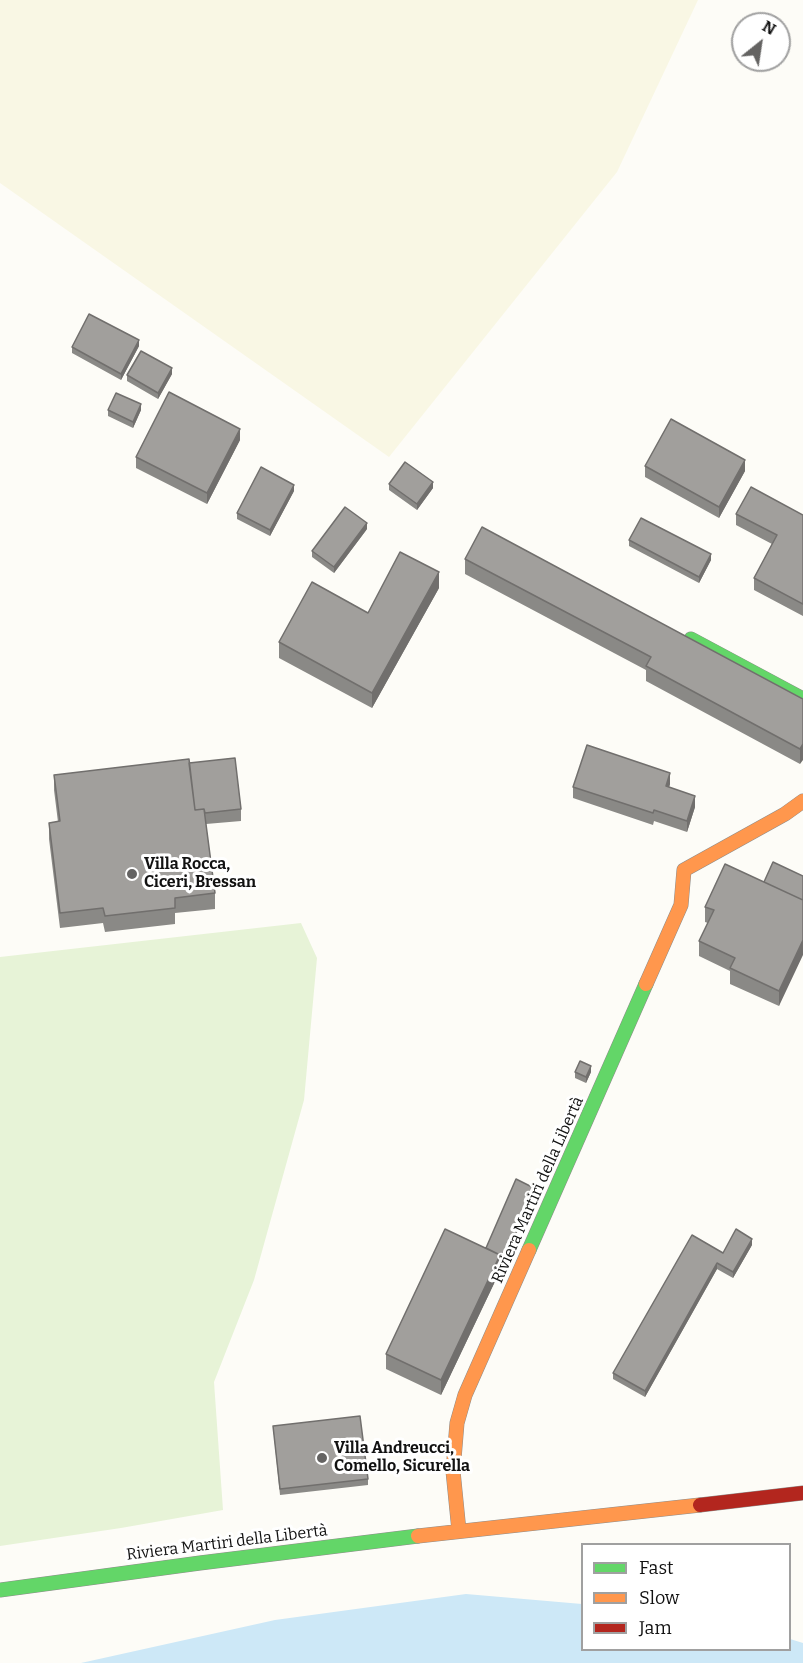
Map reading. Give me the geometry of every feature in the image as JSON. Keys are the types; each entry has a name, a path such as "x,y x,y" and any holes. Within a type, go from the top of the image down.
{"street":[{"path":"677,631 803,699"},
{"name":"Riviera Martiri della Libertà","path":"459,1531 453,1459 457,1423 465,1395 681,905 684,870 785,814 803,801"},
{"name":"Riviera Martiri della Libertà","path":"0,1590 110,1574 459,1531 803,1493"}],"shaded area":[{"path":"0,0 698,0 617,172 389,457 0,183"}],"green space":[{"path":"301,923 317,958 304,1100 254,1280 214,1382 223,1510 0,1546 0,957"}],"water":[{"path":"466,1594 581,1604 581,1651 791,1651 791,1639 803,1643 803,1663 81,1663 275,1620"}],"building":[{"path":"89,314 139,340 121,374 72,347"},
{"path":"141,351 172,368 158,393 127,375"},
{"path":"169,392 240,429 207,493 136,457"},
{"path":"116,393 141,404 133,422 108,410"},
{"path":"671,419 745,460 719,507 645,466"},
{"path":"405,462 433,482 417,504 389,484"},
{"path":"261,467 294,485 270,530 237,513"},
{"path":"751,487 803,515 803,604 754,578 777,535 736,514"},
{"path":"345,507 367,523 334,567 312,551"},
{"path":"641,518 711,554 699,577 629,540"},
{"path":"482,527 803,699 803,744 800,749 646,666 651,657 465,559"},
{"path":"400,552 439,572 372,693 279,642 312,582 368,613"},
{"path":"587,745 670,773 666,786 695,796 687,821 654,810 653,813 573,787"},
{"path":"235,758 241,809 205,813 204,809 195,810 189,763"},
{"name":"Villa Rocca, Ciceri, Bressan","path":"189,759 195,810 204,809 215,893 175,898 175,908 105,916 103,908 60,913 49,823 60,821 54,775"},
{"path":"773,862 803,876 803,900 764,882"},
{"path":"725,864 803,900 803,940 779,991 730,968 735,958 699,941 714,910 705,907"},
{"path":"580,1061 591,1066 586,1077 575,1072"},
{"path":"516,1179 534,1188 500,1265 500,1255 486,1248"},
{"path":"445,1229 500,1255 441,1380 386,1354"},
{"path":"736,1229 752,1239 733,1272 717,1263 645,1391 613,1373 692,1235 723,1253"},
{"path":"360,1416 368,1479 280,1489 273,1426"}],"traffic: fast":[{"path":"691,639 803,699"},
{"path":"529,1250 646,984"},
{"path":"0,1590 418,1536"}],"traffic: slow":[{"path":"646,984 681,905 684,870 785,814 803,801"},
{"path":"459,1531 453,1471 457,1423 465,1395 529,1250"},
{"path":"418,1536 700,1505"}],"traffic: jam":[{"path":"700,1505 803,1493"}],"place":[{"name":"Villa Rocca, Ciceri, Bressan","path":"132,874"},
{"name":"Villa Andreucci, Comello, Sicurella","path":"322,1458"}]}
